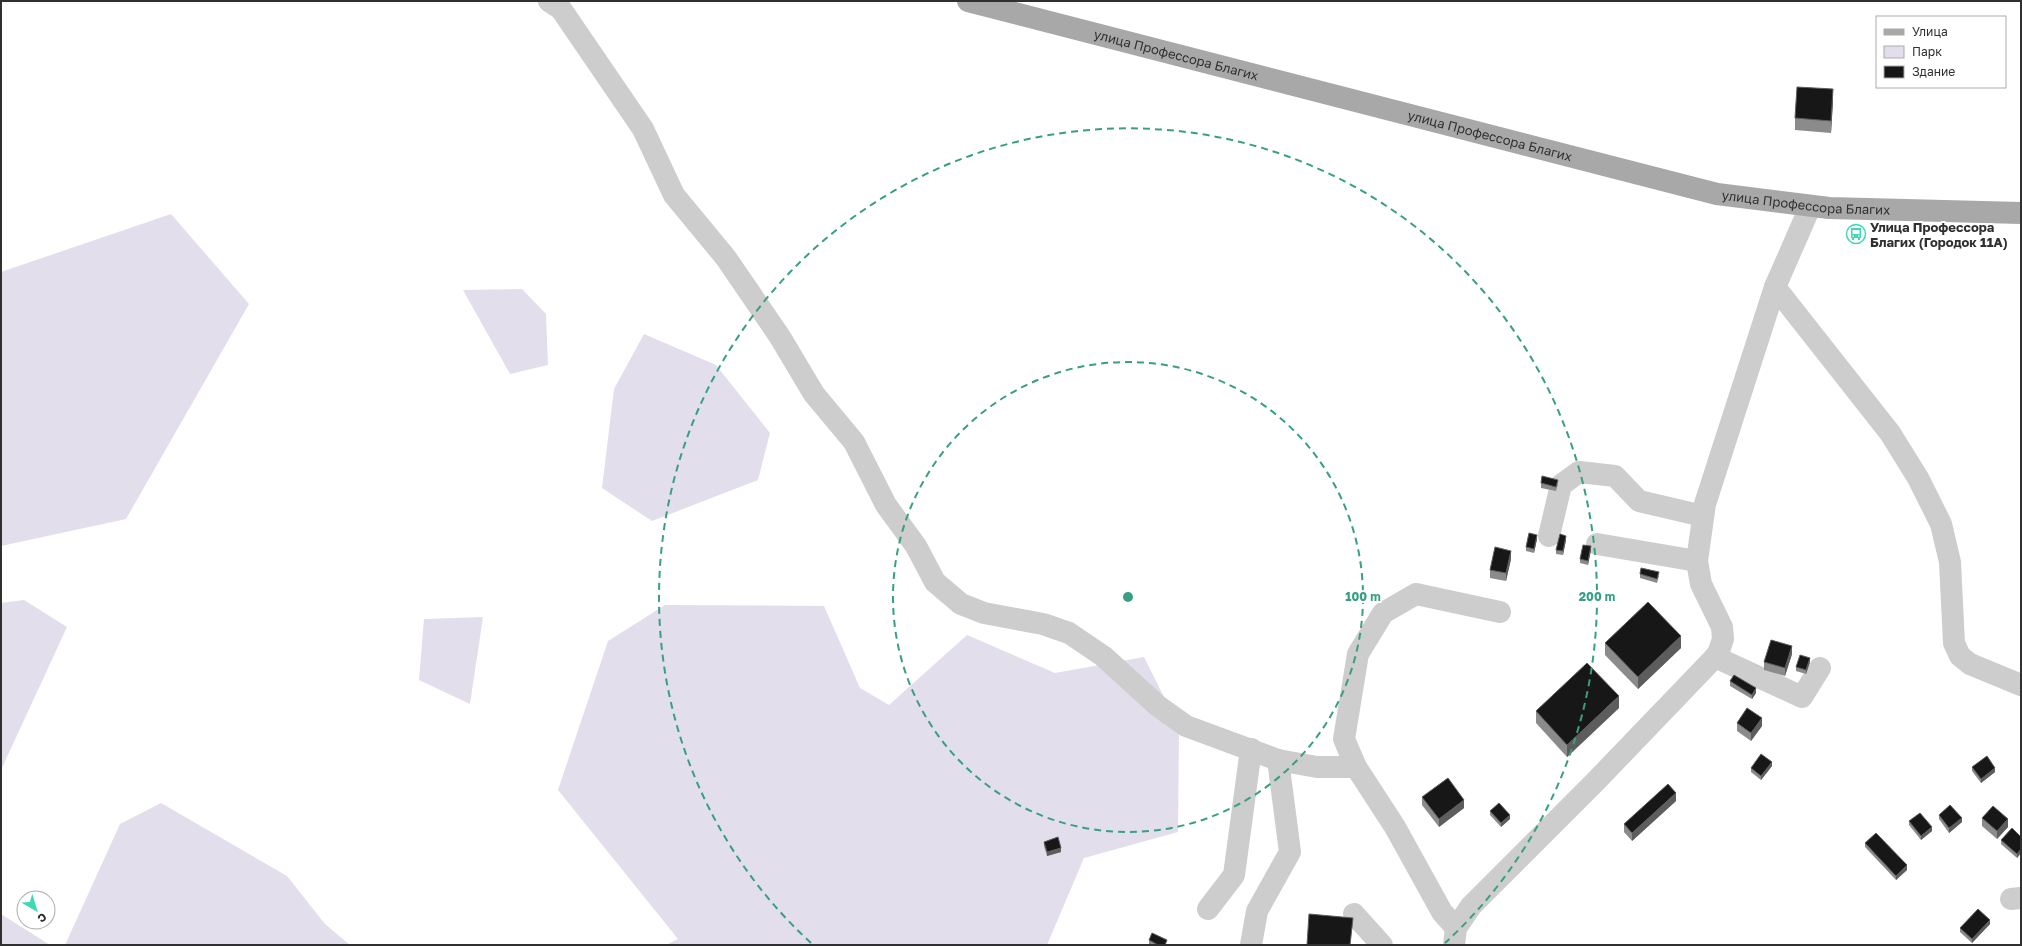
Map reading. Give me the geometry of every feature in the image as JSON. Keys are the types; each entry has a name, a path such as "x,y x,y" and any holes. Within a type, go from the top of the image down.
{"main road":[{"name":"улица Профессора Благих","path":"976,2 1717,194 1810,207 2021,213"}],"lane":[{"path":"550,1 561,9 643,130 674,195 726,258 780,337 814,394 854,442 886,505 916,546 935,582 961,604 984,613 1044,624 1069,633 1103,656 1158,706 1186,726 1278,760 1317,767 1356,767"},
{"path":"1454,940 1471,906 1596,781 1718,654 1723,639 1722,627 1701,584 1697,561 1704,504 1775,287 1810,207"},
{"path":"1775,287 1890,433 1918,478 1941,524 1950,562 1954,643 1960,656 1970,664 2021,685"},
{"path":"1549,536 1561,485 1578,472 1615,476 1639,501 1703,516"},
{"path":"1597,544 1697,561"},
{"path":"1454,940 1442,912 1395,827 1356,767 1344,739 1358,654 1383,613 1416,594 1500,612"},
{"path":"1715,657 1802,697 1820,668"},
{"path":"1208,909 1234,875 1251,749"},
{"path":"1252,945 1257,911 1290,852 1278,760"},
{"path":"1354,914 1382,945"}],"green space":[{"path":"171,214 249,304 126,519 1,546 1,272"},
{"path":"522,289 546,314 548,365 510,374 463,290"},
{"path":"644,334 716,365 770,433 758,480 652,521 602,488 614,389"},
{"path":"24,600 67,627 1,770 1,603"},
{"path":"665,605 824,606 860,688 889,705 967,635 1055,673 1144,657 1179,727 1178,832 1084,858 1047,945 666,945 678,939 558,790 608,641"},
{"path":"483,617 470,704 419,680 424,619"},
{"path":"161,803 287,876 325,924 350,945 65,945 120,824"},
{"path":"1,914 16,923 16,930 26,930 50,945 1,945"}],"building":[{"path":"1797,87 1833,89 1831,121 1795,118"},
{"path":"1542,476 1558,480 1556,487 1541,483"},
{"path":"1529,533 1537,535 1534,549 1526,547"},
{"path":"1560,534 1566,536 1563,551 1556,550"},
{"path":"1583,545 1591,546 1588,561 1580,559"},
{"path":"1495,547 1511,551 1506,573 1490,570"},
{"path":"1641,568 1659,572 1657,579 1640,574"},
{"path":"1648,602 1681,636 1638,677 1605,643"},
{"path":"1771,640 1792,646 1785,668 1764,662"},
{"path":"1800,655 1810,658 1806,670 1796,667"},
{"path":"1587,663 1619,696 1567,745 1536,711"},
{"path":"1734,675 1756,688 1752,695 1730,681"},
{"path":"1747,708 1762,718 1751,733 1737,723"},
{"path":"1761,754 1772,762 1761,776 1751,768"},
{"path":"1987,756 1995,768 1981,779 1972,767"},
{"path":"1448,778 1464,800 1439,819 1422,797"},
{"path":"1668,784 1676,793 1632,833 1624,824"},
{"path":"1499,803 1510,815 1501,823 1490,811"},
{"path":"1950,805 1962,818 1949,828 1939,815"},
{"path":"1993,806 2008,819 1997,831 1982,818"},
{"path":"1920,813 1932,827 1921,836 1909,821"},
{"path":"2012,828 2021,837 2021,849 2017,854 2001,840"},
{"path":"1876,833 1907,865 1896,876 1865,843"},
{"path":"1058,837 1061,848 1047,852 1044,842"},
{"path":"1978,909 1990,920 1972,939 1960,928"},
{"path":"1309,914 1353,918 1350,945 1307,945"},
{"path":"1152,933 1167,940 1165,945 1158,945 1149,940"}],"place":[{"name":"Улица Профессора Благих (Городок 11А)","path":"1856,234"}]}
